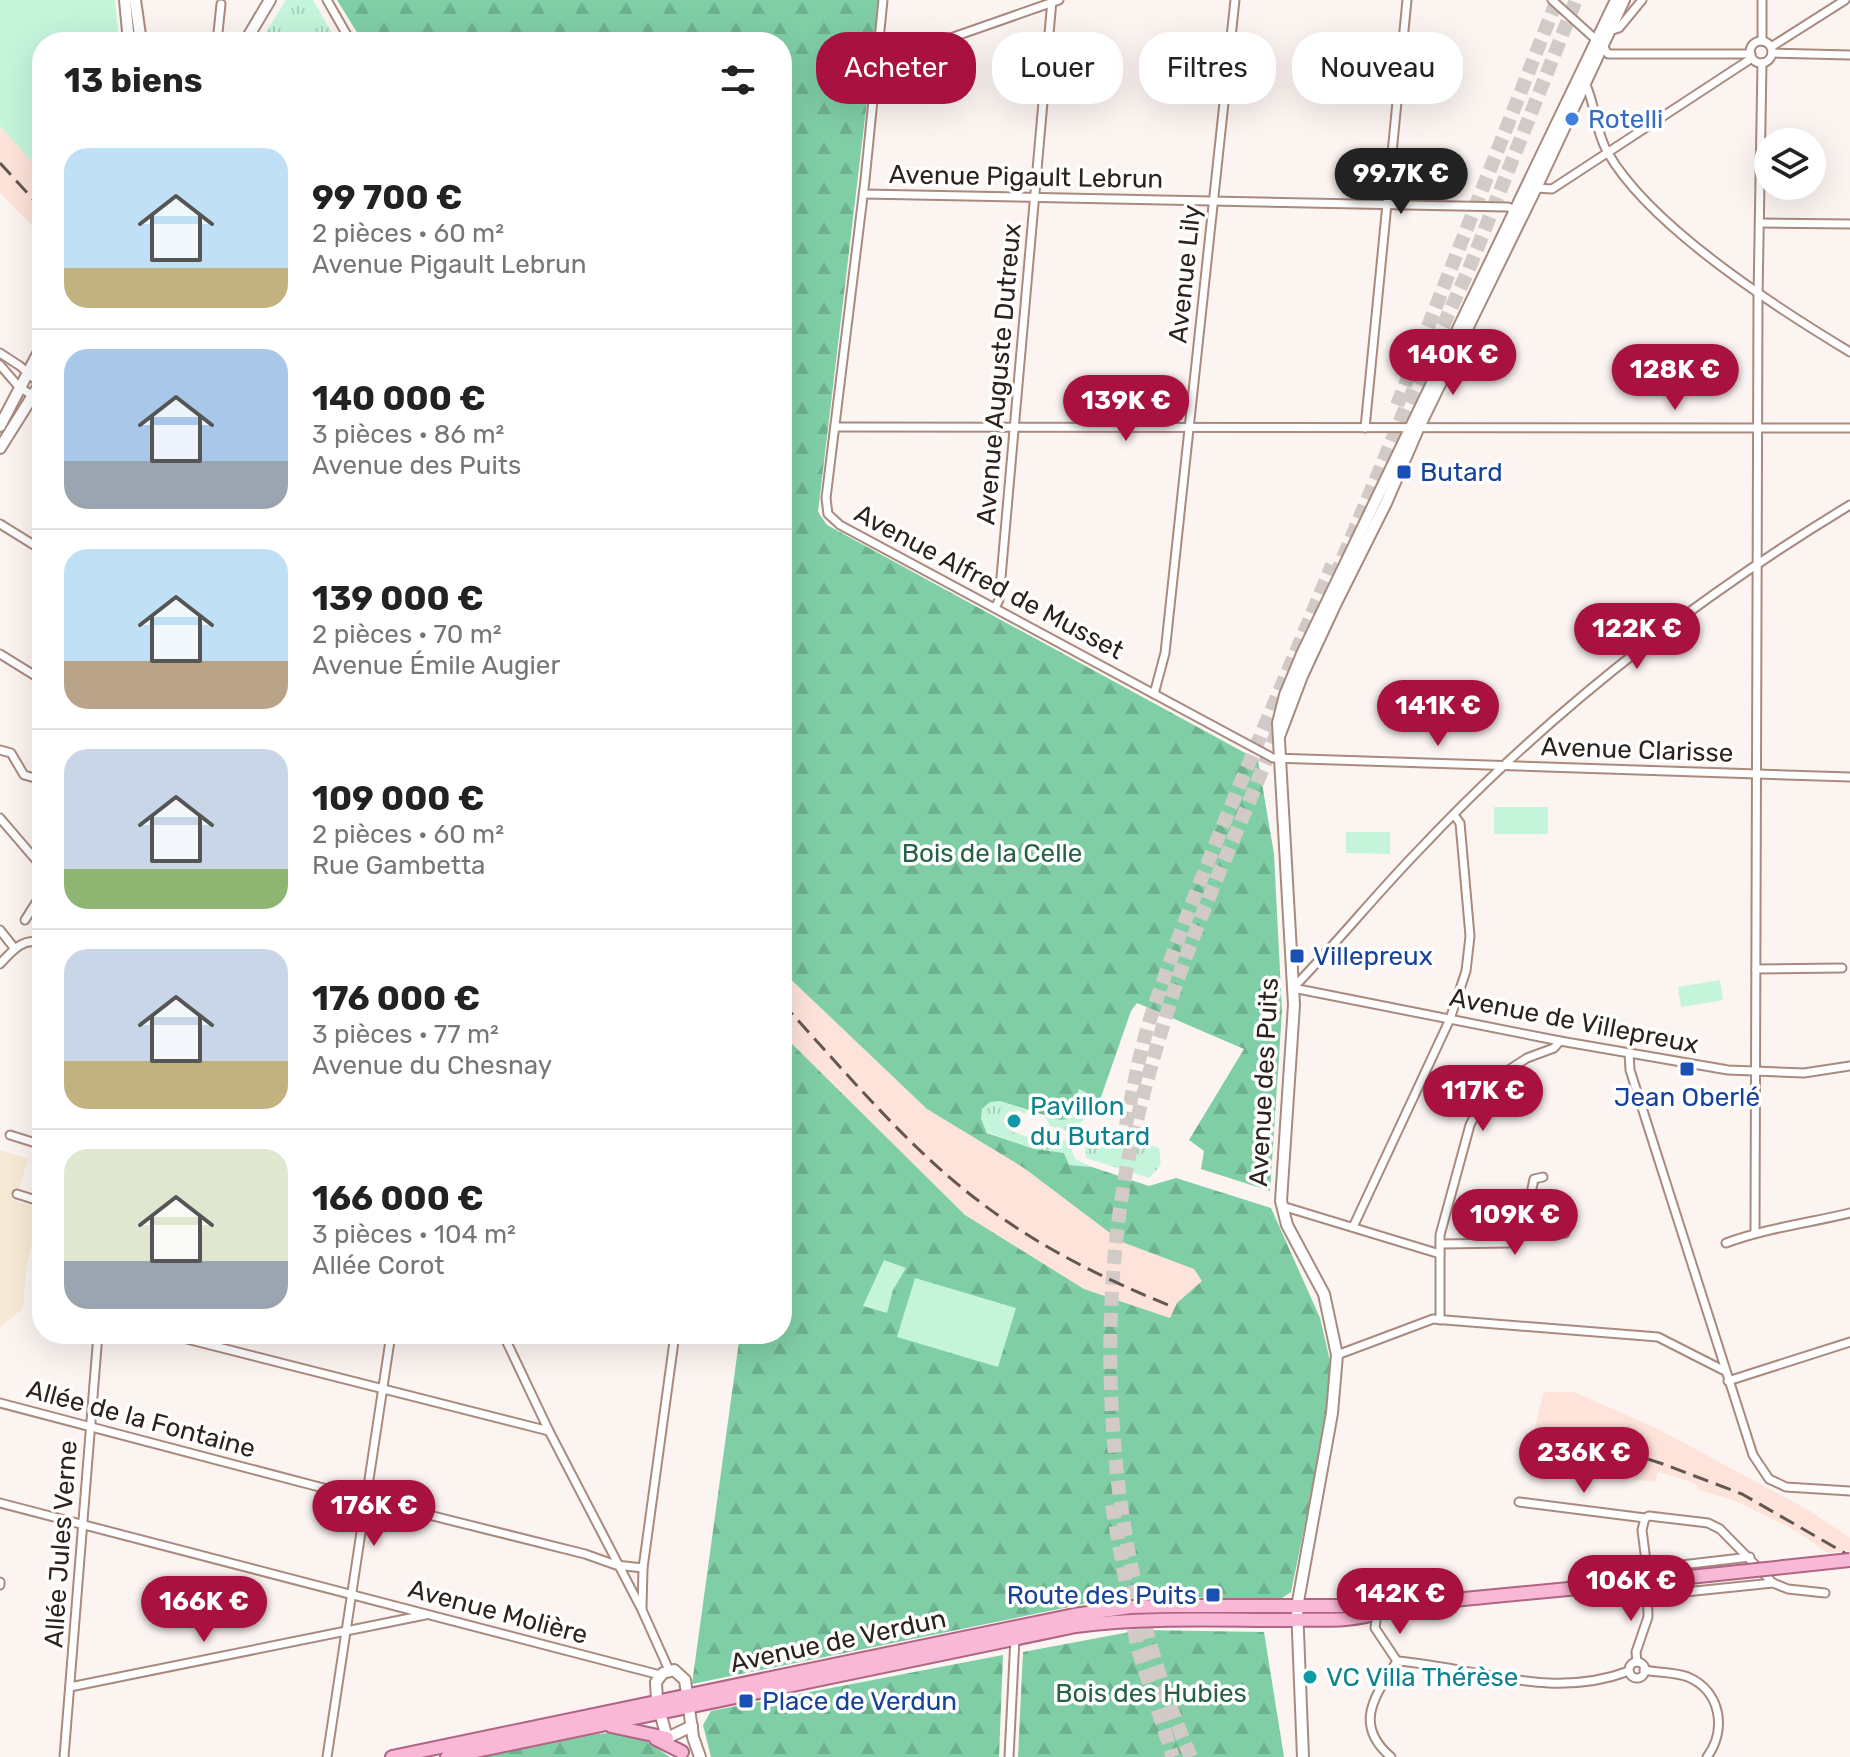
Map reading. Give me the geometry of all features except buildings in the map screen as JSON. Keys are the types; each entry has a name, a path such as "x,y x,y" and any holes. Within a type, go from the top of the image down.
{"main road":[{"path":"1297,1613 1850,1560"},
{"name":"Avenue de Verdun","path":"688,1701 1074,1615 1131,1607 1171,1606 1297,1613"},
{"path":"1297,1613 1377,1613 1391,1606"},
{"name":"Avenue de Verdun","path":"392,1757 1106,1622 1297,1613"},
{"name":"Avenue de Verdun","path":"447,1757 600,1725 659,1707"},
{"path":"600,1725 667,1738"},
{"path":"638,1731 685,1754"}],"street":[{"path":"125,0 128,32"},
{"path":"135,0 140,32"},
{"path":"251,32 270,0"},
{"path":"327,0 345,32"},
{"name":"Avenue Alfred de Musset","path":"880,32 883,0"},
{"name":"Avenue Lily","path":"1154,694 1165,653 1235,0"},
{"path":"1365,428 1407,0"},
{"path":"1552,0 1608,54 1751,56 1762,63"},
{"name":"Avenue des Puits","path":"1518,212 1536,188 1557,131 1585,82 1616,0"},
{"name":"Avenue des Puits","path":"1303,1757 1297,1613 1332,1413 1337,1355 1324,1294 1287,1225 1282,1206 1294,1024 1279,759 1280,713 1290,681 1600,43 1624,0"},
{"path":"1609,31 1619,28 1642,0"},
{"path":"1762,0 1762,41 1772,50 1850,55"},
{"path":"1762,63 1769,60 1772,50 1845,0"},
{"path":"966,32 1054,1"},
{"name":"Avenue Auguste Dutreux","path":"995,608 999,600 1054,1"},
{"path":"218,32 221,4"},
{"path":"1536,188 1552,189 1751,56 1753,45 1762,41"},
{"path":"1755,1232 1762,63"},
{"path":"1585,82 1607,152 1641,198 1759,292 1850,352"},
{"name":"Avenue Alfred de Musset","path":"872,104 826,498 828,514 840,525 1279,759"},
{"name":"Avenue Pigault Lebrun","path":"864,194 1508,207 1518,212"},
{"path":"1760,223 1850,224"},
{"path":"0,353 32,376"},
{"path":"0,426 32,362"},
{"path":"0,365 19,387 32,395 0,448"},
{"path":"835,427 1850,428"},
{"path":"1293,988 1454,815 1610,671 1758,563 1850,505"},
{"path":"0,524 32,544"},
{"path":"0,654 32,674"},
{"path":"0,750 11,753 24,775 32,777"},
{"name":"Avenue Clarisse","path":"1279,759 1850,777"},
{"path":"1353,1227 1450,1019 1466,971 1470,936 1460,823 1454,815"},
{"path":"0,818 32,855"},
{"path":"25,920 32,909"},
{"path":"0,930 15,949"},
{"path":"0,964 15,949 32,942"},
{"path":"1756,969 1842,968"},
{"name":"Avenue de Villepreux","path":"1293,988 1560,1041 1728,1070 1804,1073 1850,1066"},
{"path":"1440,1320 1440,1235 1470,1125 1480,1105 1510,1069 1527,1058 1554,1048 1560,1041"},
{"path":"1629,1053 1630,1070 1753,1455 1769,1479 1786,1487 1850,1491"},
{"path":"10,1135 32,1142"},
{"path":"1440,1244 1508,1243 1524,1228 1534,1179 1543,1177"},
{"path":"17,1194 32,1199"},
{"path":"1282,1206 1440,1254"},
{"path":"1726,1243 1755,1232 1798,1226 1850,1213"},
{"path":"1524,1228 1565,1233"},
{"path":"1337,1355 1433,1319 1658,1337 1725,1372"},
{"path":"1728,1381 1850,1342"},
{"name":"Allée Jules Verne","path":"64,1757 97,1344"},
{"path":"206,1344 549,1431"},
{"path":"327,1757 390,1344"},
{"path":"509,1344 549,1431 642,1610 664,1672"},
{"path":"642,1610 643,1568 674,1344"},
{"name":"Allée de la Fontaine","path":"0,1403 571,1550 616,1565 643,1568"},
{"path":"1519,1502 1708,1523 1720,1529 1773,1583 1788,1589 1825,1593"},
{"name":"Avenue Molière","path":"0,1503 427,1615 664,1672"},
{"path":"1644,1670 1637,1662 1636,1652 1648,1617 1648,1577 1642,1530 1645,1518"},
{"path":"1648,1577 1750,1557"},
{"path":"1646,1596 1773,1583"},
{"path":"1377,1613 1375,1628 1397,1661 1543,1685 1609,1679 1629,1671 1631,1665 1637,1662"},
{"path":"70,1687 427,1615"},
{"path":"1009,1757 1015,1638"},
{"path":"1391,1757 1373,1734 1370,1710 1379,1688 1397,1661"},
{"path":"1629,1671 1639,1677 1644,1670"},
{"path":"1644,1670 1690,1678 1713,1698 1720,1725 1717,1739 1707,1757"},
{"path":"664,1672 682,1676 700,1757"},
{"path":"664,1672 656,1682 659,1707 667,1738 685,1754"},
{"path":"667,1738 692,1726"}],"shaded area":[{"path":"0,126 32,162 32,226 0,193"},
{"path":"792,981 927,1109 1024,1168 1122,1242 1194,1269 1202,1281 1177,1303 1170,1318 1084,1289 965,1215 792,1044"},
{"path":"0,1150 28,1159 15,1201 32,1205 32,1244 27,1262 23,1308 0,1328"},
{"path":"1544,1392 1574,1392 1654,1427 1810,1511 1850,1538 1850,1551 1828,1553 1796,1531 1738,1502 1697,1489 1696,1484 1686,1480 1658,1472 1655,1482 1636,1480 1551,1457 1541,1446 1535,1448 1532,1439"}],"green space":[{"path":"0,0 115,0 118,32 32,32 32,162 0,126"},
{"path":"286,0 313,0 331,32 266,32"},
{"name":"Bois de la Celle","path":"337,0 879,0 875,32 816,32 816,104 867,104 818,512 827,525 1258,760 1274,854 1282,1011 1270,1191 1201,1169 1204,1151 1189,1140 1244,1049 1137,1003 1131,1011 1100,1100 1079,1089 1068,1119 1060,1120 1000,1101 990,1102 982,1109 981,1119 987,1133 1034,1149 1064,1153 1069,1165 1092,1167 1149,1186 1176,1178 1271,1208 1320,1318 1332,1379 1326,1423 1291,1592 1279,1600 1128,1595 692,1684 739,1344 792,1344 792,1044 965,1215 1084,1289 1170,1318 1177,1303 1202,1281 1194,1269 1122,1242 1024,1168 927,1109 792,981 792,32 357,32"},
{"path":"1494,807 1548,807 1548,834 1494,834"},
{"path":"1346,832 1390,832 1390,854 1346,853"},
{"path":"1720,980 1723,1000 1681,1007 1678,987"},
{"path":"1079,1089 1087,1094 1086,1117 1072,1132 1050,1126 1045,1116 1060,1120"},
{"path":"1000,1101 1027,1110 1026,1114 1017,1110 1016,1113 1010,1111 1006,1114 1003,1122 1011,1131 1036,1140 1047,1135 1068,1141 1075,1159 1092,1167 1069,1165 1064,1153 1034,1149 987,1132 981,1120 982,1109 990,1102"},
{"path":"1096,1128 1159,1148 1159,1168 1149,1178 1086,1158 1085,1141"},
{"path":"884,1260 906,1268 893,1290 887,1313 863,1306"},
{"path":"915,1278 1016,1308 998,1367 897,1337"},
{"name":"Bois des Hubies","path":"1140,1630 1264,1632 1284,1757 1018,1757 1023,1652"},
{"name":"Bois des Hubies","path":"1003,1655 999,1757 711,1757 703,1725 711,1711"},
{"path":"631,1731 670,1757 477,1757 576,1736"}],"tunnel":[{"path":"1397,405 1557,0"},
{"path":"1335,577 1408,402 1469,269 1576,0"},
{"path":"1122,1146 1143,1043 1173,954 1216,842 1332,565"},
{"path":"1191,1757 1164,1687 1142,1614 1126,1537 1116,1459 1111,1381 1111,1302 1118,1225 1130,1151 1154,1055 1204,909 1280,724"},
{"path":"1112,1505 1137,1646 1173,1757"}],"railway":[{"path":"0,163 32,198"},
{"path":"792,1014 901,1132 980,1202 1073,1261 1173,1307"},
{"path":"1557,1429 1742,1494 1850,1556"}],"place":[{"name":"Rotelli","path":"1572,119"},
{"name":"Butard","path":"1404,472"},
{"name":"Villepreux","path":"1297,956"},
{"name":"Jean Oberlé","path":"1687,1069"},
{"name":"Pavillon du Butard","path":"1014,1121"},
{"name":"Route des Puits","path":"1213,1595"},
{"name":"VC Villa Thérèse","path":"1310,1677"},
{"name":"Place de Verdun","path":"746,1701"}]}
